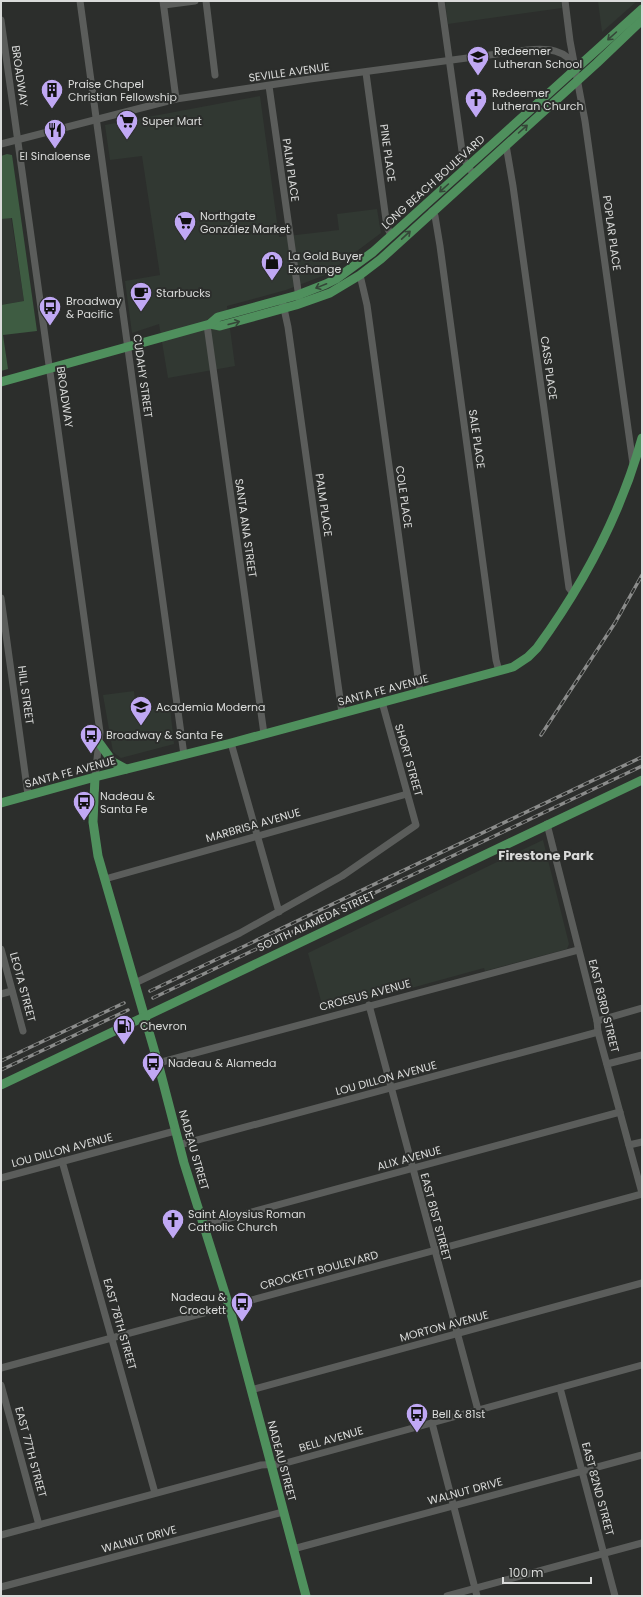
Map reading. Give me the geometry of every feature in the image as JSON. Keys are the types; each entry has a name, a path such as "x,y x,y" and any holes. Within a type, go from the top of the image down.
{"main road":[{"name":"LONG BEACH BOULEVARD","path":"1,382 208,325 220,326 283,304 330,293 360,275 381,259 432,212 471,170 576,68 642,10"},
{"name":"LONG BEACH BOULEVARD","path":"299,300 336,279 373,252 391,235 471,170 506,145 642,20"},
{"name":"SANTA FE AVENUE","path":"1,803 95,777 232,743 513,667 528,657 537,648 583,579 600,545 634,468 642,438"},
{"path":"100,744 112,762 126,769"},
{"name":"NADEAU STREET","path":"95,777 93,822 98,856 158,1063 179,1145 229,1306 306,1596"},
{"name":"SOUTH ALAMEDA STREET","path":"1,1085 642,780"}],"street":[{"name":"CUDAHY STREET","path":"80,1 184,755"},
{"path":"176,99 163,3 195,1"},
{"path":"206,1 215,75"},
{"path":"441,1 463,158 471,170"},
{"name":"POPLAR PLACE","path":"565,1 570,41 578,80 634,468"},
{"name":"BROADWAY","path":"1,20 100,732 100,744 95,777"},
{"name":"SEVILLE AVENUE","path":"1,144 176,99 536,49 548,49 562,53 572,61 576,68"},
{"name":"PINE PLACE","path":"366,73 386,220 391,235"},
{"name":"PALM PLACE","path":"268,86 299,300"},
{"name":"CASS PLACE","path":"506,145 513,186 560,529 569,588 573,594"},
{"name":"SALE PLACE","path":"432,212 435,216 440,246 495,653 499,671"},
{"name":"COLE PLACE","path":"360,275 367,304 420,692"},
{"name":"PALM PLACE","path":"283,304 288,327 342,713"},
{"name":"SANTA ANA STREET","path":"208,325 264,734"},
{"name":"HILL STREET","path":"1,598 28,795"},
{"name":"SHORT STREET","path":"382,702 416,825"},
{"path":"232,743 279,912"},
{"name":"MARBRISA AVENUE","path":"104,879 407,794"},
{"name":"EAST 83RD STREET","path":"547,824 598,1032 608,1064 642,1194"},
{"name":"SOUTH ALAMEDA STREET","path":"135,983 240,933 279,912 342,876 416,825"},
{"name":"LEOTA STREET","path":"1,949 23,1031"},
{"name":"CROESUS AVENUE","path":"158,1063 578,950"},
{"path":"1,994 12,991"},
{"name":"EAST 81ST STREET","path":"369,1005 478,1410"},
{"path":"596,1021 642,1008"},
{"name":"LOU DILLON AVENUE","path":"179,1145 598,1032"},
{"path":"608,1064 642,1055"},
{"name":"ALIX AVENUE","path":"204,1225 620,1112"},
{"name":"LOU DILLON AVENUE","path":"1,1178 176,1131"},
{"path":"630,1145 642,1142"},
{"name":"EAST 78TH STREET","path":"62,1162 155,1494"},
{"name":"CROCKETT BOULEVARD","path":"1,1368 642,1194"},
{"name":"MORTON AVENUE","path":"251,1390 642,1283"},
{"name":"BELL AVENUE","path":"1,1535 261,1465 282,1464 642,1365"},
{"name":"EAST 77TH STREET","path":"1,1385 39,1525"},
{"name":"EAST 82ND STREET","path":"560,1388 615,1596"},
{"path":"432,1423 477,1596"},
{"name":"WALNUT DRIVE","path":"293,1549 642,1455"},
{"name":"WALNUT DRIVE","path":"1,1587 283,1512"},
{"path":"447,1596 642,1543"}],"shaded area":[{"path":"445,1 561,1 562,8 448,24"},
{"path":"598,1 637,1 602,32"},
{"path":"260,96 279,237 339,230 337,214 377,209 381,233 325,275 286,290 227,306 235,366 168,378 159,324 132,333 125,281 160,275 142,156 110,160 105,125"},
{"path":"11,217 24,301 1,305 1,219"},
{"name":"Academia Moderna","path":"134,691 136,711 170,707 174,744 121,758 113,752 103,695"},
{"path":"543,840 569,944 567,949 485,971 484,968 324,1012 308,953"}],"green space":[{"path":"7,154 12,155 37,331 3,335 8,369 1,371 1,305 24,301 12,218 1,219 1,156"}],"railway":[{"path":"541,735 615,623 642,575"},
{"path":"150,991 642,757"},
{"path":"153,998 642,766"},
{"path":"1,1061 124,1003"},
{"path":"1,1070 128,1010"}],"place":[{"name":"Redeemer Lutheran School","path":"478,76"},
{"name":"Praise Chapel Christian Fellowship","path":"52,110"},
{"name":"Redeemer Lutheran Church","path":"476,118"},
{"name":"Super Mart","path":"127,140"},
{"name":"El Sinaloense","path":"55,150"},
{"name":"Northgate González Market","path":"185,242"},
{"name":"La Gold Buyer Exchange","path":"272,282"},
{"name":"Starbucks","path":"141,312"},
{"name":"Broadway & Pacific","path":"50,326"},
{"name":"Academia Moderna","path":"141,726"},
{"name":"Broadway & Santa Fe","path":"91,754"},
{"name":"Nadeau & Santa Fe","path":"84,822"},
{"name":"Chevron","path":"124,1046"},
{"name":"Nadeau & Alameda","path":"153,1082"},
{"name":"Saint Aloysius Roman Catholic Church","path":"173,1240"},
{"name":"Nadeau & Crockett","path":"242,1322"},
{"name":"Bell & 81st","path":"417,1434"}],"district":[{"name":"Firestone Park","path":"546,855"}]}
